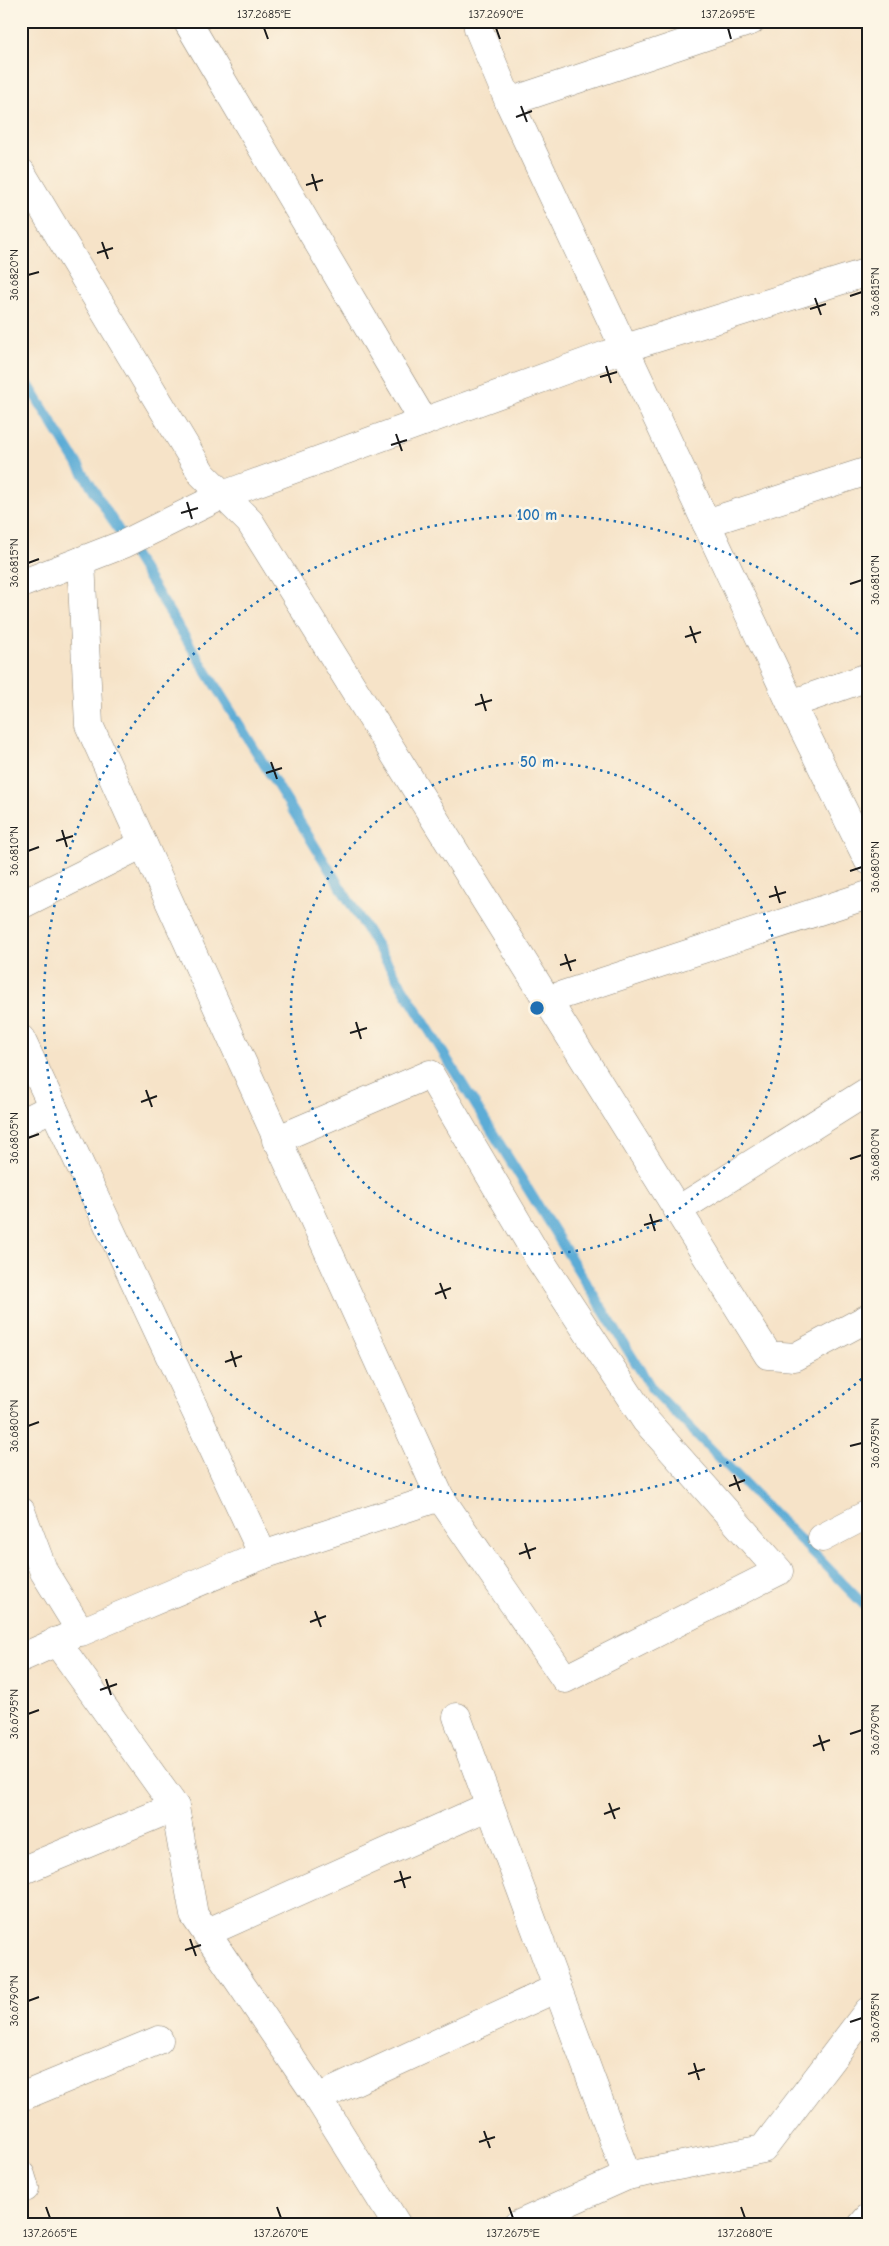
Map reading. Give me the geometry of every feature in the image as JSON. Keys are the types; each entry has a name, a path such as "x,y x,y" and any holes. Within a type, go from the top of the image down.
{"street":[{"path":"187,21 424,422"},
{"path":"477,21 478,28 509,102 791,704 868,860"},
{"path":"509,102 750,21"},
{"path":"21,172 202,474 250,522 768,1355 794,1357 868,1318"},
{"path":"21,584 124,544 223,495 625,348 868,272"},
{"path":"706,523 868,471"},
{"path":"81,561 89,726 276,1140 440,1497 565,1679 779,1571 646,1421 538,1257 430,1074 276,1140"},
{"path":"791,704 868,677"},
{"path":"21,905 143,844"},
{"path":"547,1000 868,895"},
{"path":"21,1039 263,1555"},
{"path":"678,1210 868,1091"},
{"path":"21,1123 53,1107"},
{"path":"21,1658 263,1555 440,1497"},
{"path":"21,1511 68,1637 175,1807 194,1915 318,2098 397,2225"},
{"path":"822,1538 868,1514"},
{"path":"457,1717 627,2176"},
{"path":"206,1933 489,1806"},
{"path":"21,1871 175,1807"},
{"path":"318,2098 557,1988"},
{"path":"517,2225 627,2176 763,2149 868,2011"},
{"path":"21,2097 159,2040"},
{"path":"862,2225 868,2218"}],"waterway":[{"path":"21,373 652,1389 868,1609"}]}
